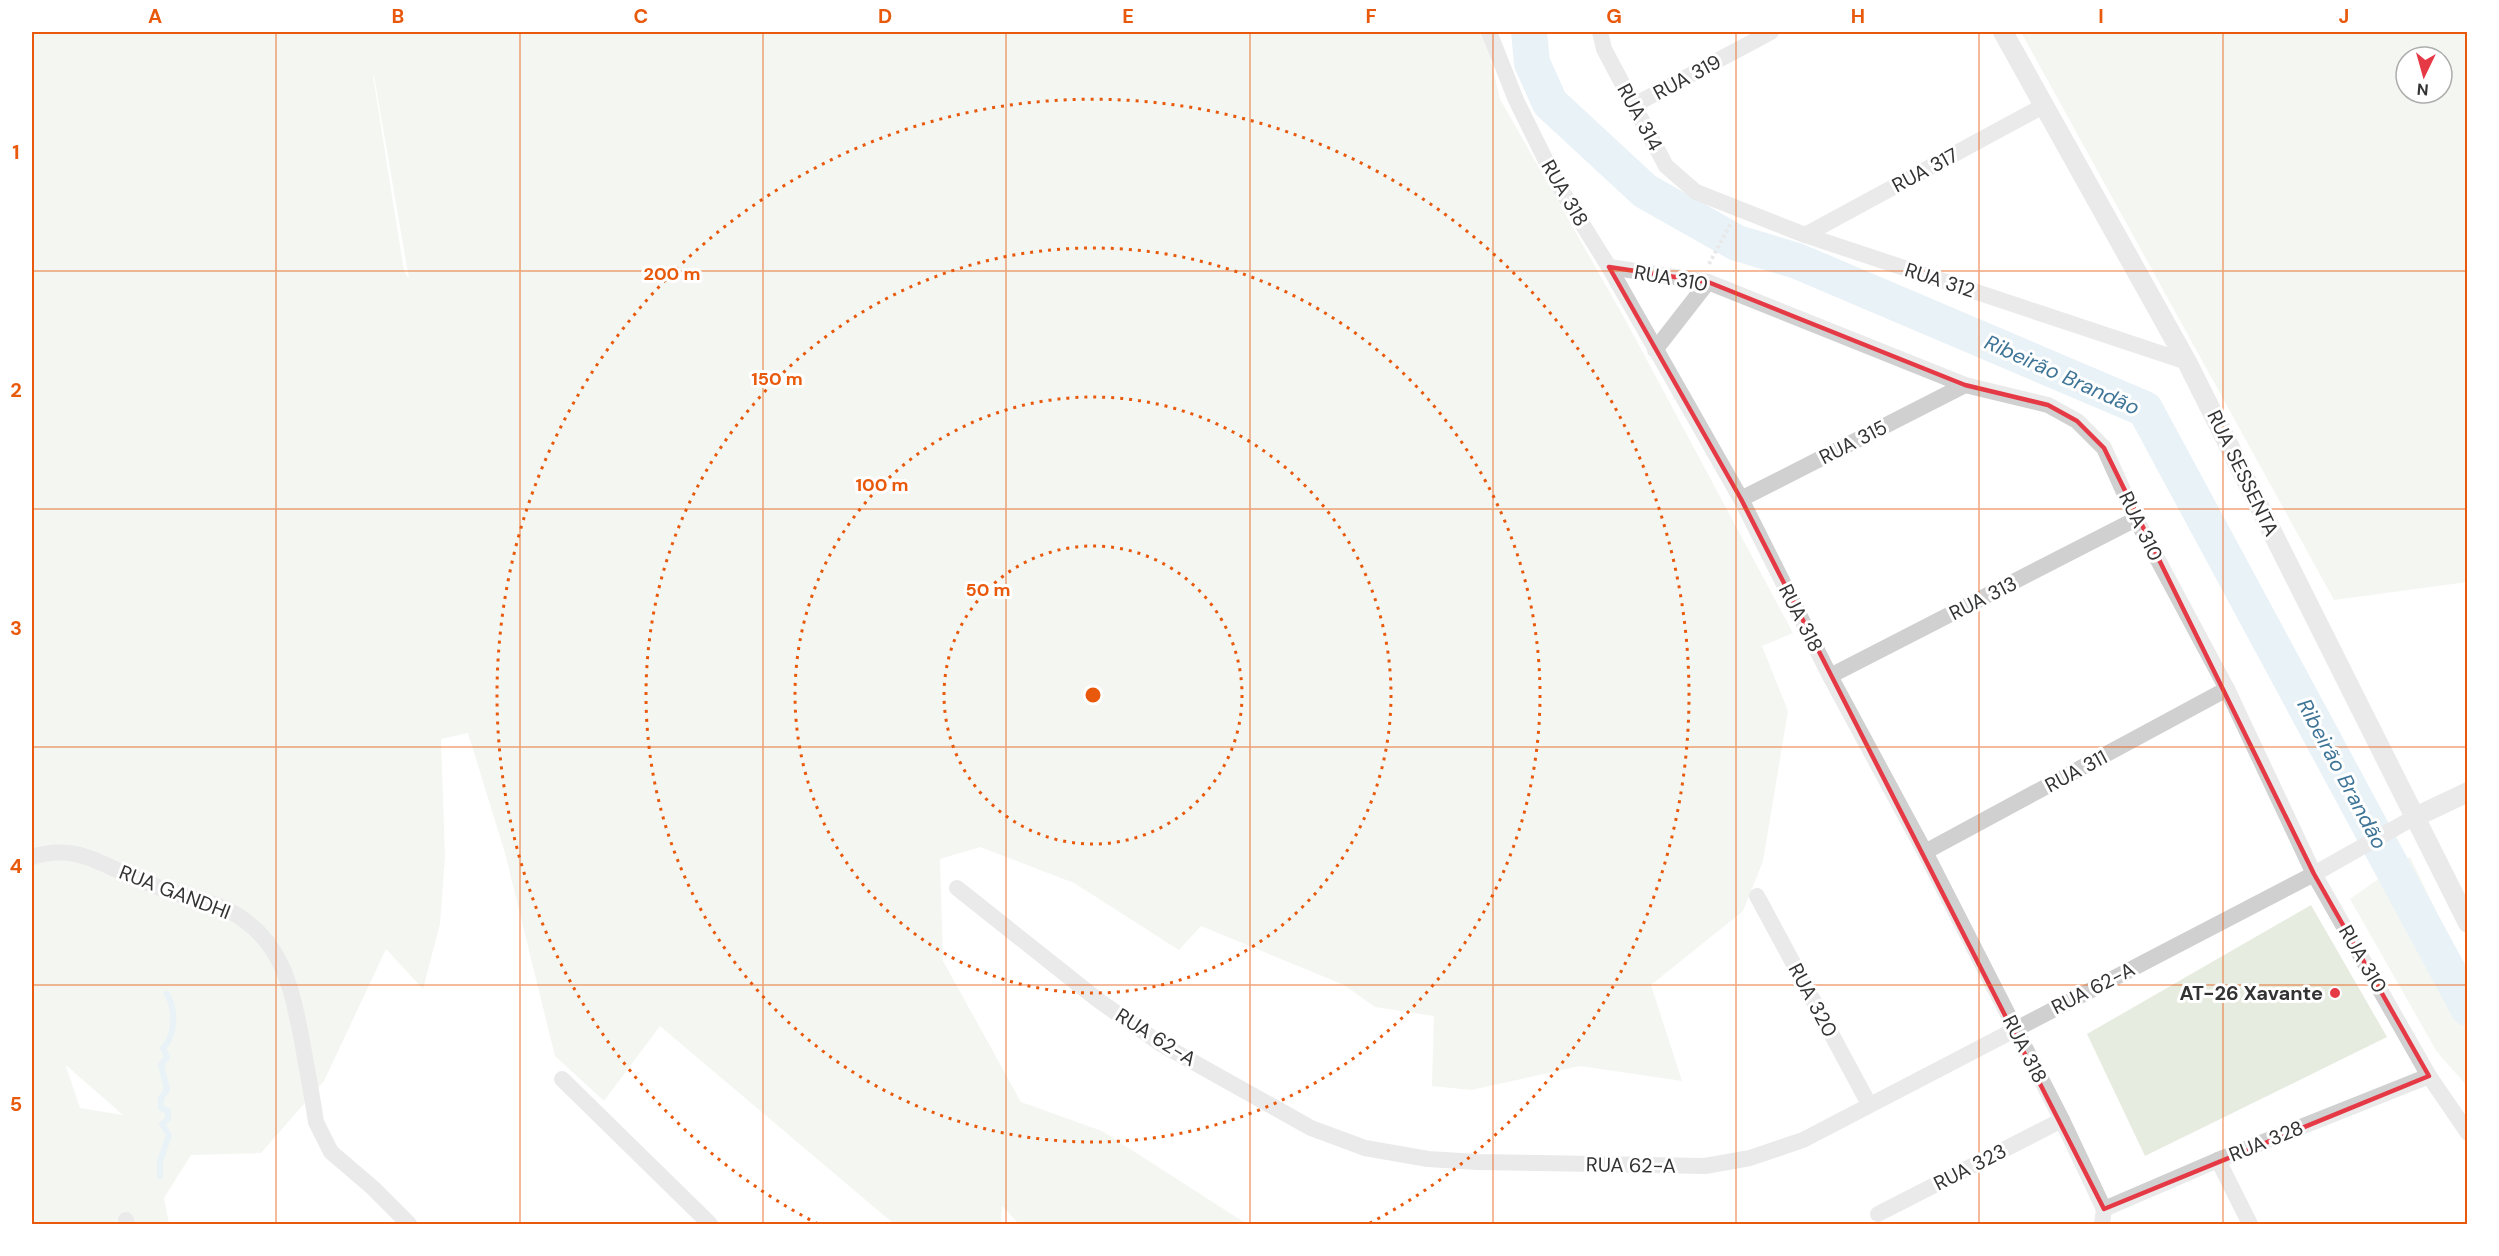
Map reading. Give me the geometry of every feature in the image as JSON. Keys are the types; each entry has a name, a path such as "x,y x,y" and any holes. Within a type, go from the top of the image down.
{"street":[{"name":"RUA 318","path":"1489,32 1516,100 1558,184 1609,267 1741,499 1830,676 1925,852 2062,1120 2103,1216"},
{"name":"RUA 314","path":"1600,32 1604,49 1666,166 1696,192"},
{"name":"RUA 319","path":"1634,105 1771,32"},
{"name":"RUA SESSENTA","path":"2004,32 2187,362 2413,818 2468,923"},
{"name":"RUA 317","path":"1805,235 2045,105"},
{"name":"RUA 312","path":"1696,192 1805,235 2187,362"},
{"name":"RUA 310","path":"1609,267 1708,282 1965,385 2048,405 2077,421 2104,448 2136,519 2227,689 2314,874 2429,1076 2468,1133"},
{"path":"1655,350 1708,282"},
{"name":"RUA 315","path":"1741,499 1965,385"},
{"name":"RUA 313","path":"1830,676 2136,519"},
{"name":"RUA 311","path":"1925,852 2227,689"},
{"path":"2413,818 2468,792"},
{"name":"RUA 62-A","path":"957,888 1098,1000 1161,1044 1311,1128 1365,1148 1428,1159 1705,1166 1750,1158 1803,1140 2314,874 2391,828 2413,818"},
{"name":"RUA GANDHI","path":"32,857 66,852 84,855 165,890 225,908 251,924 271,944 294,998 316,1122 330,1152 409,1224"},
{"name":"RUA 320","path":"1757,896 1869,1104"},
{"name":"RUA 328","path":"2103,1216 2218,1160 2429,1076"},
{"path":"562,1079 710,1224"},
{"name":"RUA 323","path":"1878,1214 2062,1120"},
{"path":"2218,1160 2250,1224"}],"path":[{"path":"1709,265 1726,233"}],"highlighted area":[{"path":"1609,267 1708,282 1965,385 2048,405 2077,421 2104,448 2314,874 2429,1076 2104,1209 1741,499"}],"shaded area":[{"path":"32,32 1484,32 1500,99 1626,321 1793,633 1762,646 1788,711 1763,861 1743,911 1651,985 1682,1081 1580,1066 1471,1090 1432,1086 1434,1016 1375,1007 1344,985 1201,926 1179,950 1074,883 980,847 940,859 943,961 1021,1102 1102,1131 1247,1224 1019,1224 1002,1206 1001,1224 894,1224 660,1026 604,1101 555,1056 505,853 468,733 441,739 445,857 440,924 423,989 386,949 324,1081 261,1153 191,1155 164,1198 169,1224 32,1224","holes":["374,76 409,279 404,271","67,1066 123,1115 80,1108"]},
{"path":"2021,32 2467,32 2467,582 2334,600"},
{"path":"2410,857 2451,942 2467,967 2467,1086 2437,1052 2350,899"},
{"path":"2311,905 2387,1037 2145,1156 2087,1034"}],"waterway":[{"name":"Ribeirão Brandão","path":"1529,32 1532,63 1550,103 1645,191 1737,243 1797,261 2145,409 2468,1008"},
{"path":"160,1176 160,1161 169,1135 162,1124 168,1119 168,1111 161,1108 161,1098 167,1090 161,1065 167,1057 163,1048 170,1036 173,1022 172,1007 167,994"}],"place":[{"name":"AT-26 Xavante","path":"2335,993"}]}
